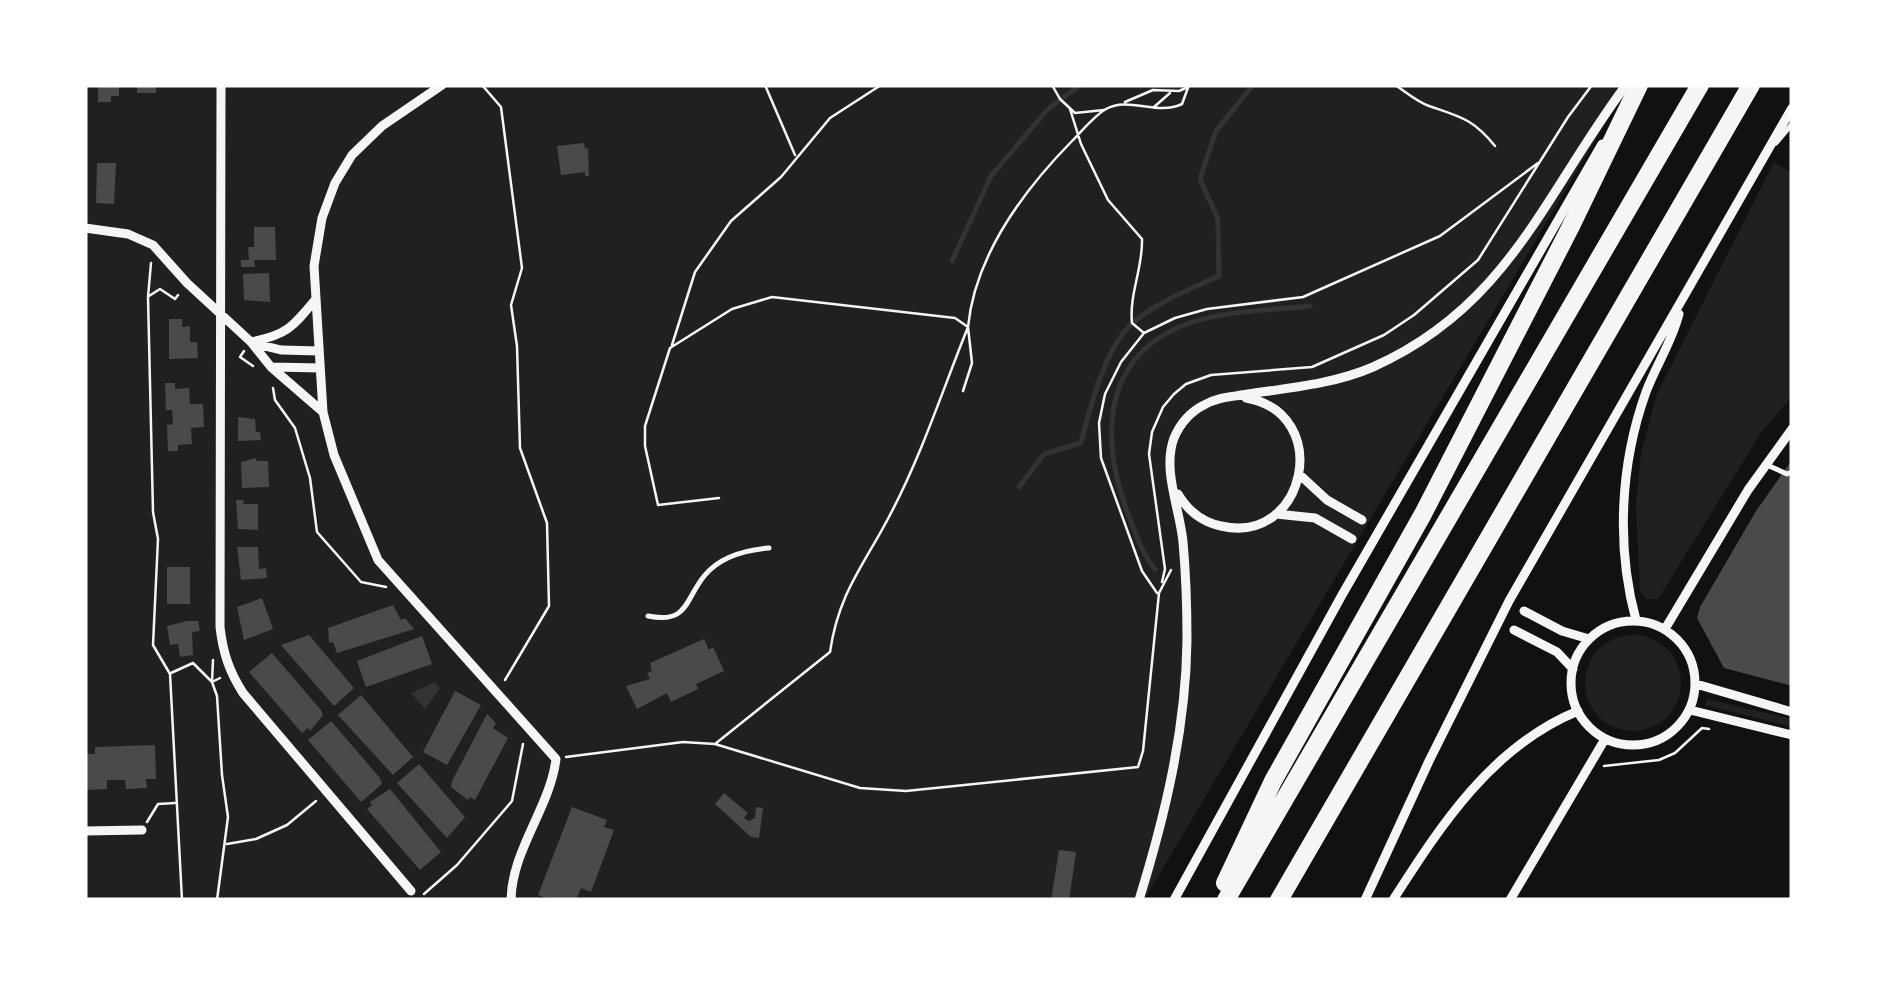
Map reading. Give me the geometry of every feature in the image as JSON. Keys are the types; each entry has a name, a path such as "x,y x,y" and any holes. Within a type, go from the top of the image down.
{"highway":[{"path":"1216,900 1273,781 1423,514 1570,228 1637,85"},
{"path":"1226,900 1700,85"},
{"path":"1280,900 1752,85"}],"street":[{"path":"222,85 223,652 230,674 243,693 414,895"},
{"path":"442,85 382,126 352,155 335,183 322,218 314,266 322,412 334,454 378,560 496,694 560,758 512,880 512,900"},
{"path":"1139,900 1161,829 1178,747 1187,645 1182,538 1170,456 1181,425 1205,404 1331,381 1368,369 1446,326 1511,259 1626,85"},
{"path":"1174,900 1342,595 1637,85"},
{"path":"1365,900 1509,601 1792,108"},
{"path":"85,228 128,234 152,245 186,283 251,342 267,370 322,412"},
{"path":"1636,620 1628,591 1624,540 1627,470 1647,391 1675,331 1683,299"},
{"path":"251,342 278,336 294,326 314,300"},
{"path":"251,342 281,350 318,351"},
{"path":"267,370 320,368"},
{"path":"1174,488 1196,515 1228,528 1245,528 1276,514 1287,503 1300,475 1298,443 1291,428 1268,405 1237,396"},
{"path":"1665,628 1792,429"},
{"path":"1300,475 1327,500 1362,520"},
{"path":"1276,514 1315,518 1352,539"},
{"path":"1524,611 1562,632 1588,639"},
{"path":"1636,620 1665,628 1682,643 1692,662 1696,684 1690,710 1681,724 1654,742 1637,746 1605,739 1589,728 1578,711 1570,683 1578,655 1588,639 1611,624 1636,620"},
{"path":"1514,630 1557,652 1573,670"},
{"path":"1696,684 1792,712"},
{"path":"1690,710 1792,734"},
{"path":"1393,900 1487,769 1548,723 1578,711"},
{"path":"1510,900 1605,739"},
{"path":"85,832 142,830"}],"lane":[{"path":"1764,157 1792,124"},
{"path":"1766,465 1787,474 1792,472"},
{"path":"648,616 673,618 684,611 706,573 722,561 745,550 769,548"},
{"path":"85,822 97,831"}],"path":[{"path":"482,85 501,108 522,268 512,305 520,448 547,523 550,606 496,694"},
{"path":"765,85 796,156"},
{"path":"719,498 658,505 645,446 644,426 695,272 731,221 781,177 830,118 881,85"},
{"path":"1052,85 1070,109 1108,200 1142,239 1143,254 1133,284 1131,315 1132,324 1144,333"},
{"path":"1395,85 1426,106 1447,110 1477,124 1495,146"},
{"path":"560,758 682,742 716,744 860,788 906,791 1138,767 1143,752 1164,569 1149,454 1152,432 1163,406 1186,384 1211,374 1312,367 1384,336 1414,315 1478,260 1592,85"},
{"path":"1070,109 1088,113 1152,90 1171,91 1189,86"},
{"path":"1123,103 1170,109 1182,104 1189,86"},
{"path":"1152,108 1171,91"},
{"path":"963,391 972,363 970,300 994,246 1027,188 1106,109"},
{"path":"1160,597 1142,571 1101,458 1099,423 1105,394 1121,362 1144,333 1175,318 1208,309 1304,297 1440,236 1543,159"},
{"path":"152,245 148,296 153,512 158,539 153,645 170,674 182,900"},
{"path":"148,296 160,289 176,299 186,283"},
{"path":"670,348 732,310 772,297 955,318 968,328"},
{"path":"716,744 830,652 834,621 847,588 892,512 968,328"},
{"path":"251,342 240,356 267,370"},
{"path":"274,382 275,400 294,428 310,478 318,532 366,586 390,587"},
{"path":"1161,590 1171,569 1170,544 1182,538"},
{"path":"217,900 228,817 212,655 223,652"},
{"path":"170,674 193,663 212,682"},
{"path":"212,682 230,674"},
{"path":"1586,770 1595,778 1604,766 1659,760 1676,753 1702,728 1722,731 1725,718"},
{"path":"414,895 457,865 512,801 524,742 530,741"},
{"path":"225,844 256,839 287,825 309,804 328,793"},
{"path":"142,830 158,804 176,802"}],"shaded area":[{"path":"85,85 1628,85 1144,900 85,900"},
{"path":"1774,162 1792,173 1792,396 1761,433 1658,599 1647,599 1640,591 1636,505 1641,453 1657,394"},
{"path":"1633,635 1651,639 1667,649 1677,665 1681,683 1677,701 1667,717 1651,727 1633,731 1615,727 1599,717 1589,701 1585,683 1589,665 1599,649 1615,639"},
{"path":"435,682 440,688 425,709 411,693"},
{"path":"1707,699 1792,719 1792,727 1705,705"}],"building":[{"path":"98,85 119,85 119,96 111,96 111,102 98,102"},
{"path":"137,85 156,85 156,93 137,93"},
{"path":"584,143 588,148 589,176 585,172 561,175 557,146"},
{"path":"97,163 116,163 114,204 96,203"},
{"path":"254,227 275,227 276,260 254,260 255,267 241,267 241,260 249,260 248,247 254,247"},
{"path":"269,273 270,302 244,300 243,274"},
{"path":"169,319 182,319 182,327 190,326 190,342 197,342 198,358 169,359"},
{"path":"165,383 175,383 175,389 189,388 190,404 203,404 204,427 191,428 192,444 178,445 178,451 168,451 167,425 173,424 172,410 166,410"},
{"path":"238,417 255,419 261,440 238,441"},
{"path":"256,458 268,461 269,487 242,488 241,462"},
{"path":"1792,460 1792,686 1724,668 1697,618 1756,511"},
{"path":"236,500 258,504 258,530 238,529"},
{"path":"237,547 258,547 259,569 266,568 267,578 241,580"},
{"path":"167,567 190,567 190,604 167,604"},
{"path":"262,598 273,629 244,640 237,607"},
{"path":"393,605 401,620 405,618 414,629 337,653 333,642 329,643 328,628"},
{"path":"198,621 200,631 192,632 193,655 180,657 178,644 170,645 167,626"},
{"path":"309,635 354,688 334,706 281,645"},
{"path":"422,636 432,664 366,687 357,661"},
{"path":"704,639 709,650 713,647 724,671 671,702 667,693 637,709 626,686 650,679 650,663"},
{"path":"272,653 321,710 323,715 310,731 308,728 302,733 249,672"},
{"path":"455,691 481,705 447,765 423,752"},
{"path":"361,695 413,757 393,775 338,715"},
{"path":"487,714 496,723 493,728 508,738 475,800 468,800 451,787 452,781"},
{"path":"331,721 380,778 382,784 361,802 308,740"},
{"path":"155,745 156,779 146,779 147,788 126,789 125,780 107,780 107,789 86,790 85,754 95,754 95,747"},
{"path":"419,764 465,817 447,838 397,783"},
{"path":"390,789 441,852 420,870 367,809 372,805 370,802"},
{"path":"724,793 748,813 744,818 749,821 755,818 756,807 763,808 759,838 751,837 715,804"},
{"path":"572,807 607,820 604,827 614,830 591,892 581,888 576,900 552,900 538,895"},
{"path":"1059,850 1076,852 1069,900 1051,900"}],"waterway":[{"path":"952,261 991,176 1048,109 1080,85"},
{"path":"1019,487 1044,454 1081,443 1100,378 1124,332 1155,307 1219,276 1218,219 1200,179 1216,131 1253,85"},
{"path":"1155,569 1128,514 1114,460 1114,407 1121,383 1134,361 1153,342 1179,327 1243,312 1310,306"}]}
